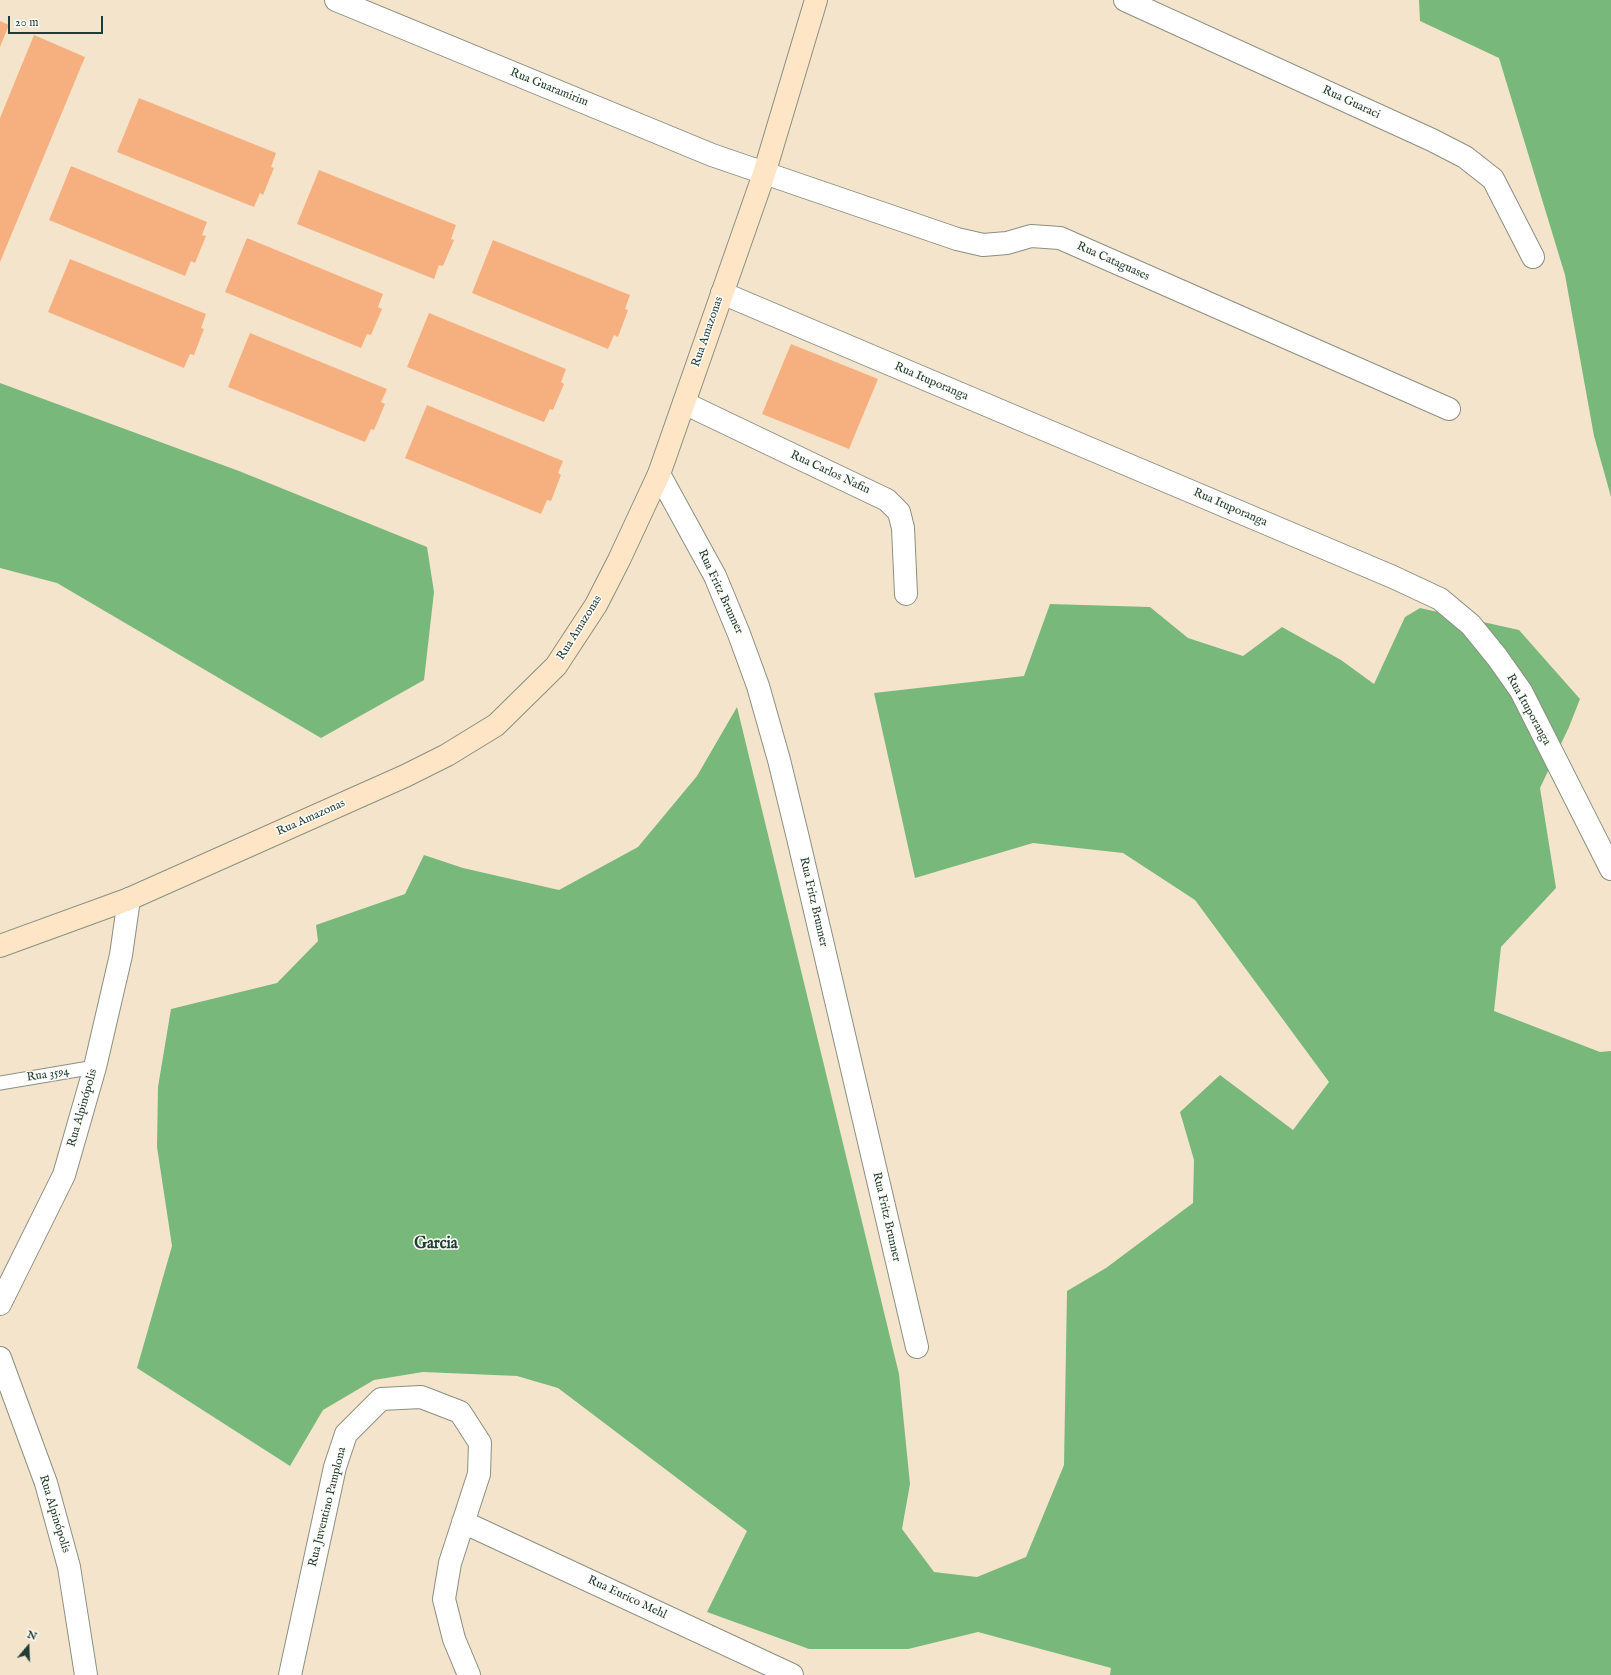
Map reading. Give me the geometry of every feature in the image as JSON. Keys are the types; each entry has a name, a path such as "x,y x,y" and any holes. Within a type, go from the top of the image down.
{"main road":[{"name":"Rua Amazonas","path":"0,946 129,899 405,776 447,755 496,725 556,666 599,598 619,560 659,474 764,174 816,0"}],"street":[{"name":"Rua Guaramirim","path":"336,0 712,155 764,174"},
{"name":"Rua Guaraci","path":"1125,0 1425,137 1465,157 1493,179 1533,257"},
{"name":"Rua Cataguases","path":"764,174 957,240 983,245 1007,243 1031,236 1060,238 1449,409"},
{"name":"Rua Ituporanga","path":"722,292 1440,599 1471,625 1497,657 1521,692 1611,869"},
{"name":"Rua Carlos Nafin","path":"684,403 887,500 899,512 903,528 906,594"},
{"name":"Rua Fritz Brunner","path":"659,474 715,576 740,634 758,686 779,760 798,838 917,1347"},
{"name":"Rua Alpinópolis","path":"0,1304 64,1175 95,1067 121,955 129,899"},
{"name":"Rua Alpinópolis","path":"0,1358 46,1483 70,1567 86,1675"},
{"name":"Rua Juventino Pamplona","path":"290,1675 335,1467 346,1434 381,1399 421,1397 460,1412 480,1444 479,1474 450,1563 444,1599 454,1639 469,1675"},
{"name":"Rua Eurico Mehl","path":"463,1522 792,1675"}],"lane":[{"name":"Rua 3594","path":"0,1082 95,1067"}],"green space":[{"path":"1419,0 1611,0 1611,497 1594,436 1565,275 1499,58 1420,21"},
{"path":"0,383 239,471 427,547 434,592 424,680 321,738 57,583 0,568"},
{"path":"1050,604 1150,607 1188,638 1243,656 1282,627 1341,660 1374,684 1405,617 1420,608 1519,630 1580,699 1569,727 1540,788 1556,888 1501,947 1494,1011 1600,1052 1611,1051 1611,1675 1110,1675 1111,1668 978,1632 908,1649 809,1649 707,1612 747,1531 558,1388 517,1376 423,1372 374,1380 323,1410 290,1466 137,1368 172,1246 157,1147 158,1087 171,1009 277,983 318,941 316,925 405,894 424,855 463,868 559,890 638,847 697,776 737,707 899,1374 910,1484 902,1529 934,1572 977,1577 1026,1557 1064,1465 1067,1291 1106,1268 1193,1203 1194,1160 1180,1112 1220,1075 1293,1130 1329,1082 1195,900 1123,853 1033,843 915,878 874,693 1024,676"}],"building":[{"path":"0,21 9,25 0,47"},
{"path":"34,35 85,57 0,262 0,118"},
{"path":"139,98 276,153 271,167 274,168 263,195 260,193 254,207 117,152"},
{"path":"71,166 207,222 202,235 206,236 195,263 191,261 185,276 49,220"},
{"path":"319,170 456,225 451,239 454,240 443,266 439,265 434,279 297,224"},
{"path":"247,238 383,294 378,307 382,309 371,335 367,334 361,348 225,292"},
{"path":"493,240 630,295 625,309 628,310 618,337 614,335 608,349 472,293"},
{"path":"70,259 206,314 201,328 204,329 194,355 190,354 184,368 48,312"},
{"path":"429,313 566,369 561,382 564,384 553,410 550,409 544,422 407,367"},
{"path":"250,333 387,389 381,402 385,404 374,430 371,429 365,442 228,387"},
{"path":"791,344 878,379 849,449 762,414"},
{"path":"427,405 563,461 558,473 561,475 551,501 547,500 541,514 405,458"}],"district":[{"name":"Garcia","path":"436,1245"}]}
